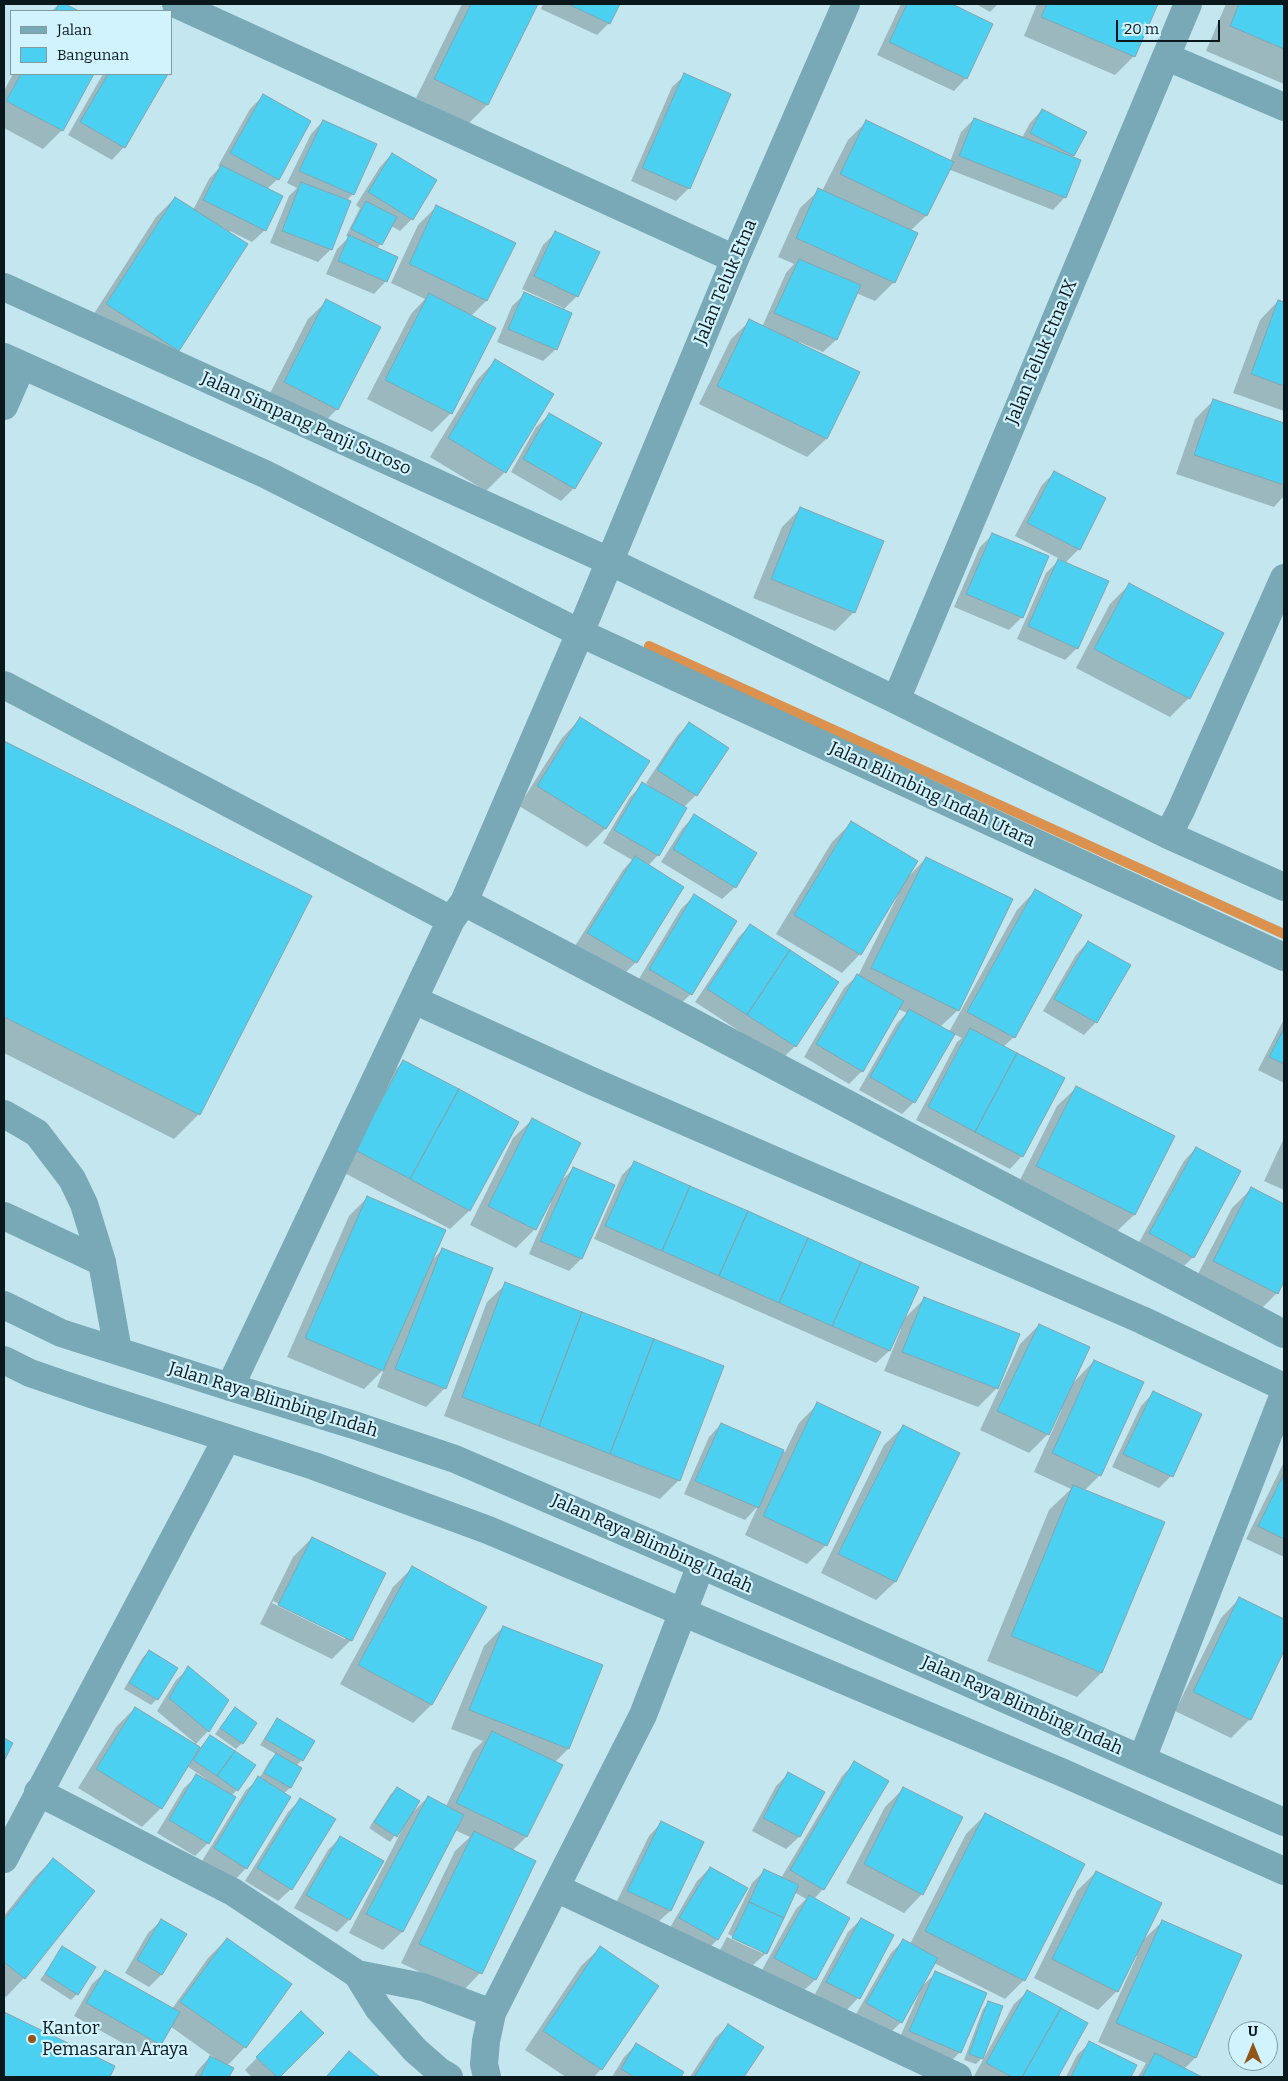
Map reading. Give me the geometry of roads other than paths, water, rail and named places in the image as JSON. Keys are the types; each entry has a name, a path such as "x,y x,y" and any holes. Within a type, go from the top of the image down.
{"street":[{"path":"176,4 735,259"},
{"name":"Jalan Teluk Etna","path":"230,1387 458,911 580,633 735,259 846,4"},
{"name":"Jalan Teluk Etna IX","path":"896,700 1188,4"},
{"path":"1167,57 1284,107"},
{"name":"Jalan Simpang Panji Suroso","path":"4,287 609,561"},
{"path":"4,406 13,361 266,474 580,633"},
{"path":"609,561 896,700 1168,835 1284,887"},
{"path":"1168,835 1181,810 1284,578"},
{"name":"Jalan Blimbing Indah Utara","path":"580,633 1284,957"},
{"path":"4,685 458,911 1284,1334"},
{"path":"414,1000 594,1082 1142,1320 1284,1388"},
{"path":"4,1114 37,1133 72,1179 84,1204 102,1262 118,1351"},
{"path":"4,1216 102,1262"},
{"name":"Jalan Raya Blimbing Indah","path":"4,1306 61,1333 354,1425 455,1459 701,1565 1284,1822"},
{"path":"4,1360 30,1373 314,1466 488,1530 1061,1772 1284,1872"},
{"path":"1142,1759 1284,1394"},
{"path":"4,1859 227,1438"},
{"path":"487,2077 484,2064 486,2041 492,2013 643,1714 701,1565"},
{"path":"38,1792 233,1892 357,1974 423,1987 492,2013"},
{"path":"556,1888 958,2077"},
{"path":"357,1974 378,2008 415,2050 439,2071 450,2077"}],"waterway":[{"path":"649,646 1284,934"}],"place":[{"name":"Kantor Pemasaran Araya","path":"32,2039"}]}
